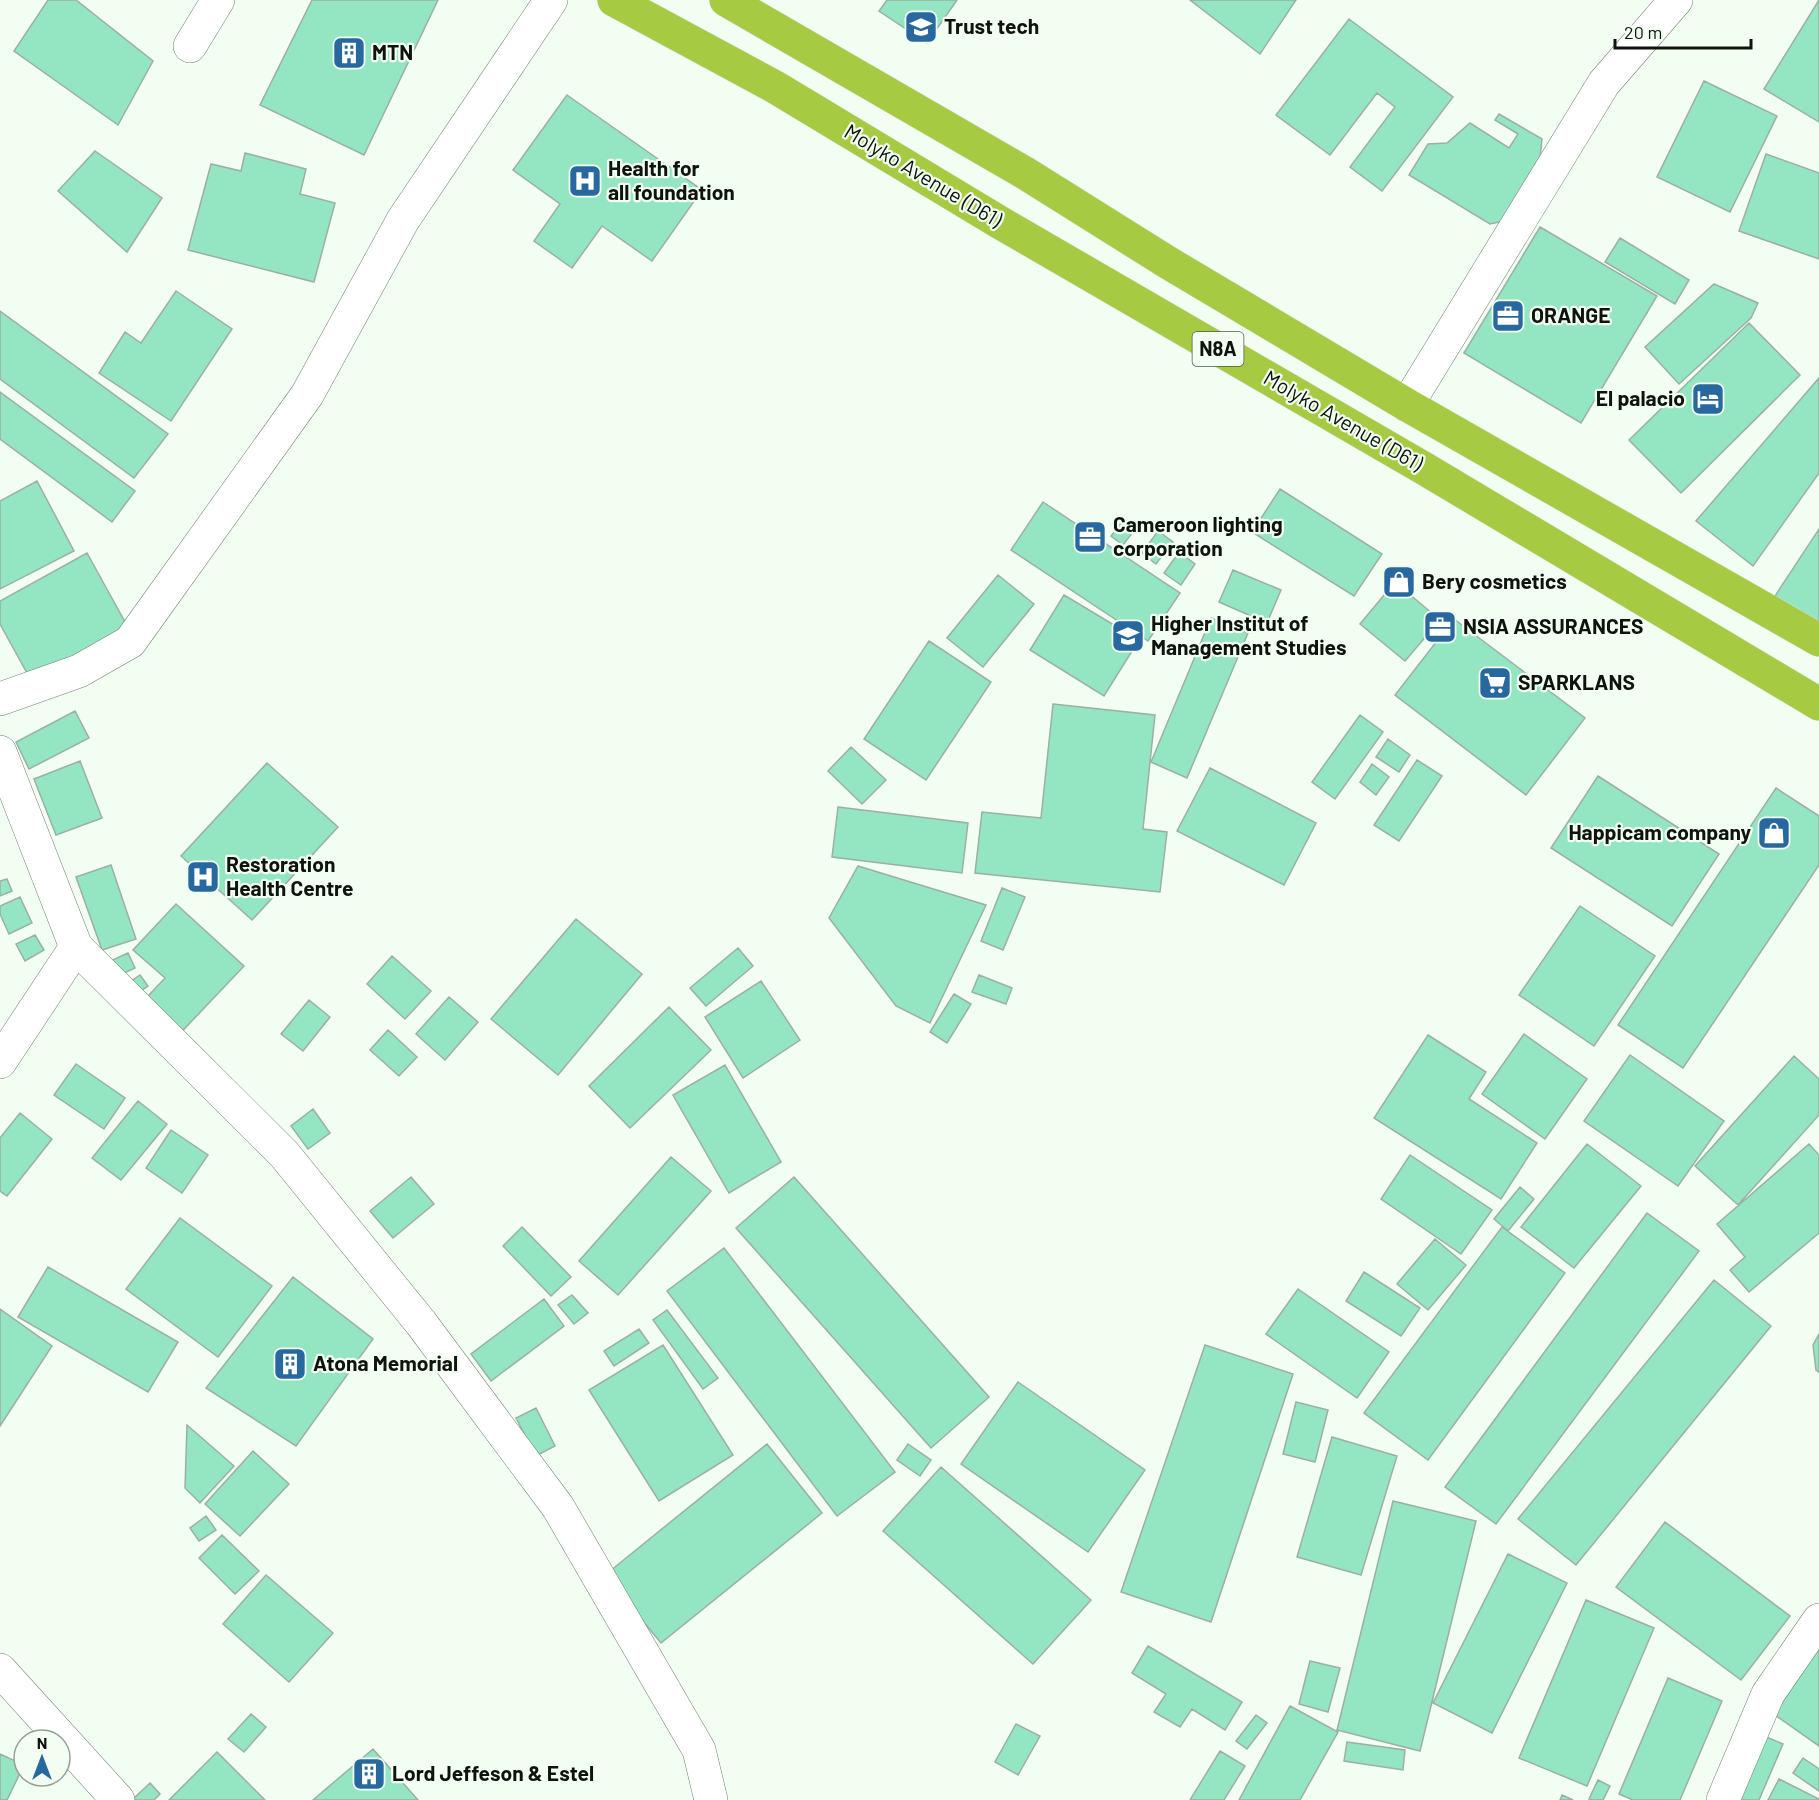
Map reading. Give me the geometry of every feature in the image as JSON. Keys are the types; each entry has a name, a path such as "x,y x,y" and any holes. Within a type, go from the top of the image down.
{"highway":[{"name":"Molyko Avenue (D61)","path":"614,0 775,87 999,222 1425,469 1819,704"},
{"name":"N8A","path":"726,0 1025,173 1177,268 1407,405 1817,635"}],"street":[{"path":"190,46 218,0"},
{"path":"0,699 79,671 130,642 308,395 403,220 551,0"},
{"path":"1407,405 1604,83 1676,0"},
{"path":"0,752 76,947 284,1154 421,1323 531,1470 558,1507 699,1750 711,1800"},
{"path":"0,1062 76,947"},
{"path":"1723,1800 1767,1694 1819,1620"},
{"path":"0,1670 118,1800"}],"building":[{"path":"48,0 76,0 153,61 118,125 14,51"},
{"name":"MTN","path":"312,0 438,0 364,155 260,105"},
{"name":"Trust tech","path":"887,0 957,0 927,43 879,11"},
{"path":"1190,0 1296,0 1260,54"},
{"path":"1819,0 1819,122 1764,89"},
{"path":"1349,19 1453,97 1382,191 1350,167 1395,107 1377,93 1330,155 1276,115"},
{"path":"1704,81 1777,116 1730,212 1657,177"},
{"path":"567,95 702,190 652,261 602,226 572,268 534,241 560,204 513,170"},
{"path":"1499,114 1542,139 1539,169 1509,220 1490,224 1409,175 1428,144 1447,143 1470,123 1509,148 1518,134 1495,120"},
{"path":"95,151 162,198 127,252 58,191"},
{"path":"245,153 306,169 300,194 335,203 314,282 188,250 211,164 241,171"},
{"path":"1766,154 1819,173 1819,259 1739,231"},
{"path":"1540,227 1657,296 1581,423 1464,353"},
{"path":"1620,238 1689,280 1675,304 1605,262"},
{"path":"1714,284 1758,303 1751,318 1679,384 1645,347"},
{"path":"176,291 232,329 171,421 99,373 125,332 141,343"},
{"path":"0,311 168,434 134,478 0,379"},
{"path":"1749,323 1800,375 1681,493 1629,440"},
{"path":"1819,378 1819,473 1753,566 1696,521"},
{"path":"0,392 135,491 112,522 0,439"},
{"path":"37,481 74,551 0,589 0,501"},
{"path":"1280,489 1382,554 1354,596 1252,532"},
{"path":"1043,502 1180,593 1148,641 1011,550"},
{"path":"1124,519 1136,528 1123,545 1111,536"},
{"path":"1819,529 1819,620 1816,624 1775,596"},
{"path":"1158,531 1173,542 1156,564 1142,553"},
{"path":"1179,552 1195,564 1181,585 1164,573"},
{"path":"87,553 130,631 33,684 0,624 0,601"},
{"path":"1233,570 1281,590 1267,623 1219,602"},
{"path":"998,575 1034,604 983,667 947,638"},
{"path":"1395,582 1440,620 1405,661 1360,624"},
{"path":"1064,595 1139,640 1104,696 1030,650"},
{"path":"1211,618 1248,633 1187,778 1151,762"},
{"path":"1454,619 1585,718 1526,795 1395,695"},
{"path":"929,641 991,682 926,780 864,739"},
{"path":"1053,704 1155,715 1143,829 1167,832 1160,892 975,873 982,812 1041,818"},
{"path":"75,711 89,738 29,769 16,742"},
{"path":"1360,715 1383,732 1335,799 1312,782"},
{"path":"1388,739 1410,755 1399,772 1376,757"},
{"path":"851,747 886,780 862,804 828,771"},
{"path":"1417,760 1442,776 1399,841 1374,825"},
{"path":"80,761 102,818 56,835 34,779"},
{"path":"267,763 338,827 252,920 181,856"},
{"path":"1372,764 1389,777 1376,795 1360,782"},
{"path":"1210,768 1316,823 1284,885 1177,831"},
{"path":"1598,776 1719,854 1672,926 1551,848"},
{"path":"1776,788 1819,816 1819,865 1683,1068 1618,1025"},
{"path":"838,807 968,823 962,873 832,857"},
{"path":"111,865 136,939 102,950 76,877"},
{"path":"858,866 986,905 930,1023 896,1006 829,918"},
{"path":"7,879 12,891 0,896 0,881"},
{"path":"1002,888 1025,897 1003,950 981,941"},
{"path":"20,897 32,923 9,934 0,914 0,906"},
{"path":"176,904 244,966 171,1043 135,1010 165,978 133,950"},
{"path":"1580,906 1655,956 1594,1046 1519,995"},
{"path":"576,919 642,974 558,1075 491,1019"},
{"path":"35,935 44,950 25,961 16,944"},
{"path":"738,948 753,966 706,1006 690,988"},
{"path":"128,953 135,968 114,978 106,963"},
{"path":"392,956 431,991 405,1019 367,984"},
{"path":"140,975 148,986 135,995 127,984"},
{"path":"979,975 1012,988 1006,1004 972,992"},
{"path":"761,981 800,1040 743,1078 705,1017"},
{"path":"954,994 971,1004 947,1043 930,1032"},
{"path":"449,997 478,1022 445,1060 416,1034"},
{"path":"309,1000 330,1017 303,1051 281,1034"},
{"path":"669,1007 711,1050 630,1128 589,1086"},
{"path":"388,1030 417,1057 399,1076 370,1050"},
{"path":"1524,1034 1587,1079 1545,1139 1482,1094"},
{"path":"1428,1035 1486,1072 1469,1099 1537,1143 1501,1199 1374,1118"},
{"path":"1630,1055 1724,1121 1678,1186 1584,1121"},
{"path":"1794,1056 1819,1079 1819,1115 1738,1205 1695,1166"},
{"path":"76,1064 125,1098 104,1129 54,1095"},
{"path":"725,1065 781,1162 729,1193 673,1095"},
{"path":"138,1101 167,1124 121,1180 92,1158"},
{"path":"313,1109 330,1133 308,1149 291,1126"},
{"path":"20,1113 52,1139 7,1196 0,1191 0,1138"},
{"path":"171,1130 208,1155 182,1193 146,1168"},
{"path":"1587,1144 1641,1186 1574,1268 1521,1227"},
{"path":"1809,1144 1819,1155 1819,1233 1749,1292 1730,1270 1745,1257 1717,1224"},
{"path":"1410,1155 1492,1210 1461,1254 1381,1199"},
{"path":"671,1157 711,1191 618,1295 579,1261"},
{"path":"411,1177 434,1204 393,1238 370,1211"},
{"path":"794,1177 989,1397 931,1448 736,1228"},
{"path":"1520,1187 1534,1199 1508,1231 1494,1219"},
{"path":"1647,1213 1699,1251 1496,1524 1445,1487"},
{"path":"180,1218 272,1286 218,1357 126,1289"},
{"path":"522,1227 571,1277 551,1296 503,1246"},
{"path":"1502,1227 1565,1273 1428,1460 1364,1413"},
{"path":"1435,1239 1466,1265 1428,1310 1397,1284"},
{"path":"724,1248 895,1472 837,1516 667,1291"},
{"path":"48,1267 178,1342 148,1392 18,1317"},
{"path":"1364,1272 1420,1308 1401,1336 1346,1301"},
{"name":"Atona Memorial","path":"293,1277 373,1339 296,1446 206,1388"},
{"path":"1714,1280 1771,1326 1576,1565 1518,1519"},
{"path":"1298,1289 1389,1352 1357,1398 1266,1334"},
{"path":"572,1295 588,1313 574,1324 558,1305"},
{"path":"544,1299 564,1326 491,1381 471,1354"},
{"path":"0,1309 52,1346 0,1426"},
{"path":"667,1310 718,1378 703,1389 653,1320"},
{"path":"639,1329 649,1343 614,1366 604,1351"},
{"path":"1819,1334 1819,1372 1816,1370 1813,1345"},
{"path":"663,1345 733,1455 659,1501 589,1390"},
{"path":"1205,1345 1293,1374 1211,1622 1121,1592"},
{"path":"1018,1382 1145,1470 1088,1552 961,1464"},
{"path":"1296,1402 1328,1410 1315,1462 1283,1454"},
{"path":"536,1408 555,1446 536,1456 516,1418"},
{"path":"187,1425 234,1466 200,1503 185,1488"},
{"path":"1332,1437 1397,1456 1361,1575 1297,1557"},
{"path":"767,1444 822,1513 661,1643 605,1575"},
{"path":"908,1444 931,1460 920,1476 897,1460"},
{"path":"253,1451 289,1484 240,1536 205,1504"},
{"path":"941,1467 1091,1600 1033,1664 883,1531"},
{"path":"1393,1501 1476,1521 1420,1751 1337,1730"},
{"path":"206,1516 216,1530 199,1541 190,1528"},
{"path":"1665,1522 1790,1616 1741,1680 1616,1587"},
{"path":"222,1535 259,1571 235,1594 199,1558"},
{"path":"1508,1554 1567,1583 1492,1733 1433,1703"},
{"path":"266,1575 333,1633 289,1682 223,1624"},
{"path":"1586,1600 1654,1628 1587,1786 1519,1758"},
{"path":"1819,1645 1819,1746 1765,1708"},
{"path":"1148,1646 1242,1702 1225,1730 1192,1709 1180,1727 1154,1712 1166,1694 1132,1673"},
{"path":"1310,1661 1340,1668 1328,1712 1299,1704"},
{"path":"1668,1678 1722,1701 1680,1800 1633,1800 1619,1794"},
{"path":"1290,1706 1338,1732 1300,1800 1239,1800"},
{"path":"251,1714 266,1727 244,1752 228,1739"},
{"path":"1256,1715 1267,1723 1247,1749 1236,1741"},
{"path":"1016,1724 1040,1736 1018,1775 995,1762"},
{"path":"1750,1730 1783,1744 1759,1800 1720,1800"},
{"path":"1347,1742 1405,1750 1403,1770 1344,1761"},
{"name":"Lord Jeffeson & Estel","path":"373,1749 418,1800 313,1800"},
{"path":"1220,1751 1245,1766 1224,1800 1190,1800"},
{"path":"217,1752 265,1800 169,1800"},
{"path":"0,1754 12,1760 13,1788 7,1800 0,1800"},
{"path":"1803,1758 1819,1769 1819,1791 1793,1773"},
{"path":"1779,1779 1819,1799 1819,1800 1768,1800"},
{"path":"1598,1780 1610,1786 1603,1800 1589,1799"},
{"path":"150,1783 160,1794 154,1800 132,1800"},
{"path":"1562,1795 1573,1800 1560,1800"}],"place":[{"name":"Trust tech","path":"921,27"},
{"name":"MTN","path":"349,53"},
{"name":"Health for all foundation","path":"585,181"},
{"name":"ORANGE","path":"1508,316"},
{"name":"El palacio","path":"1708,399"},
{"name":"Cameroon lighting corporation","path":"1090,537"},
{"name":"Bery cosmetics","path":"1399,582"},
{"name":"NSIA ASSURANCES","path":"1440,627"},
{"name":"Higher Institut of Management Studies","path":"1128,636"},
{"name":"SPARKLANS","path":"1495,683"},
{"name":"Happicam company","path":"1774,833"},
{"name":"Restoration Health Centre","path":"203,877"},
{"name":"Atona Memorial","path":"290,1364"},
{"name":"Lord Jeffeson & Estel","path":"369,1774"}]}
